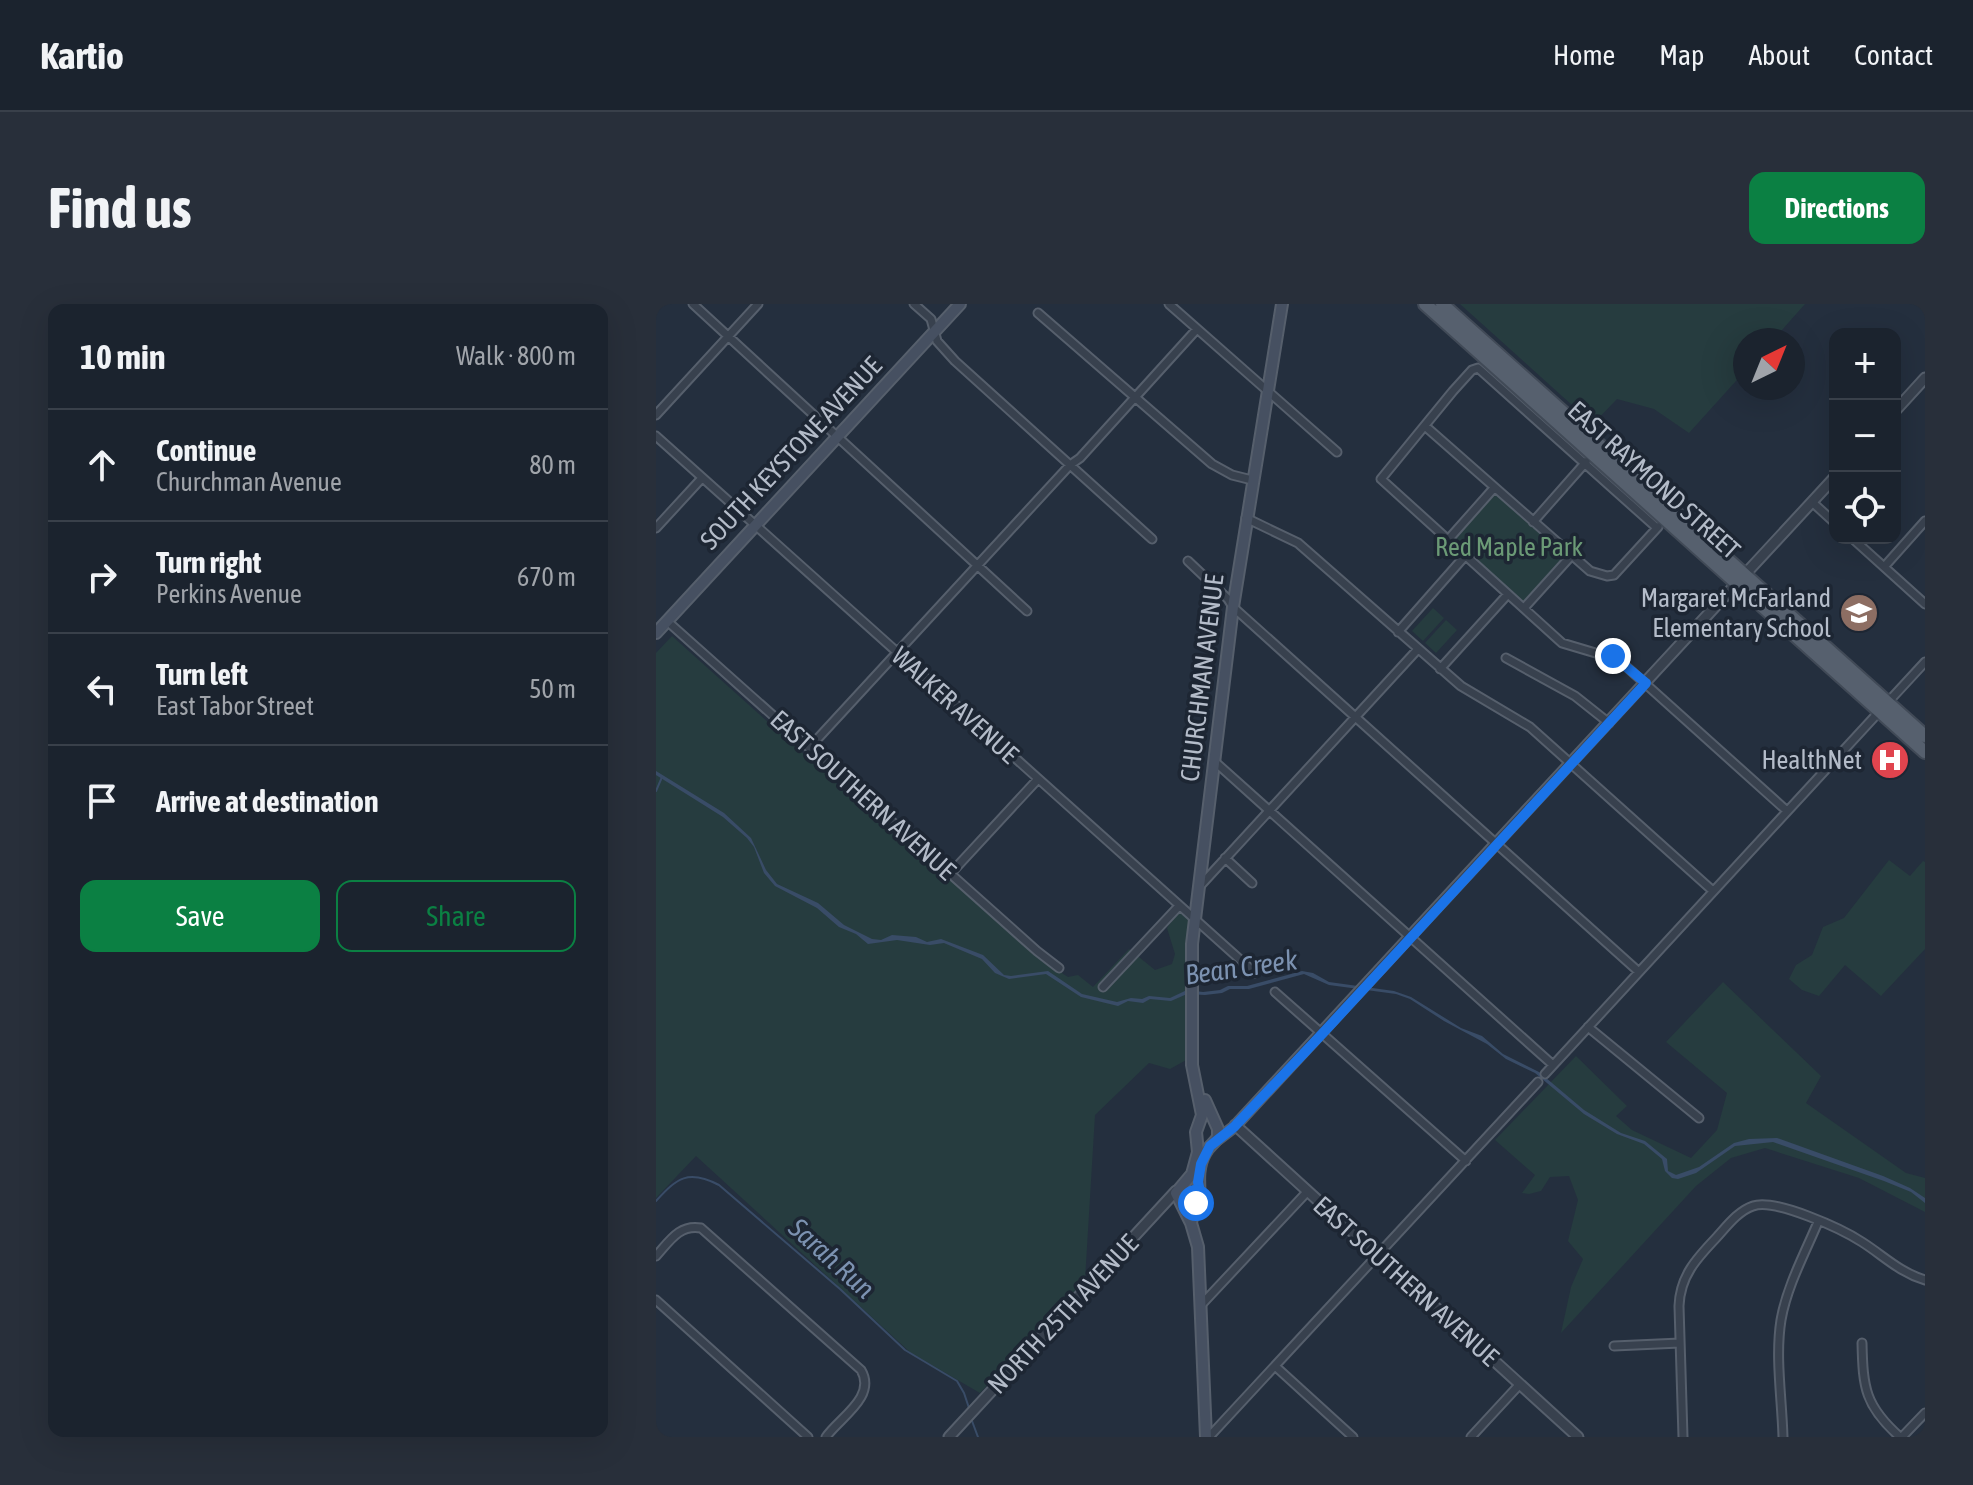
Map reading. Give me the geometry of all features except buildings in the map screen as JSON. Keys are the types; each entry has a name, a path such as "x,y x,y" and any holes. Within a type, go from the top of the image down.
{"main road":[{"name":"SOUTH KEYSTONE AVENUE","path":"656,633 960,304"},
{"name":"CHURCHMAN AVENUE","path":"1209,1143 1196,1132 1202,1115 1194,1075 1191,986 1195,920 1233,607 1282,304"},
{"name":"EAST RAYMOND STREET","path":"1425,304 1593,455 1884,707 1925,752"},
{"name":"EAST RAYMOND STREET","path":"1442,304 1661,524 1741,580"},
{"name":"EAST RAYMOND STREET","path":"1884,707 1925,736"},
{"name":"CHURCHMAN AVENUE","path":"1191,1223 1201,1196 1198,1182 1201,1164 1216,1125 1202,1093 1194,1060"},
{"path":"1199,1126 1207,1122 1216,1125"},
{"name":"CHURCHMAN AVENUE","path":"1208,1437 1198,1247 1176,1191 1192,1174 1209,1143"},
{"path":"1180,1205 1196,1203"}],"street":[{"path":"693,304 1027,611"},
{"path":"656,415 758,304"},
{"path":"914,304 931,319 937,341 955,361 1152,539"},
{"path":"1169,304 1337,452"},
{"path":"1038,313 1212,464 1232,475 1252,480"},
{"path":"809,748 1197,329"},
{"path":"1533,522 1593,455 1476,368 1381,479 1562,643 1613,656 1787,811"},
{"path":"1901,404 1925,378"},
{"path":"1425,426 1590,571 1610,576 1618,572 1661,524"},
{"name":"WALKER AVENUE","path":"656,436 1255,973"},
{"path":"656,528 702,478"},
{"path":"1209,1143 1235,1125 1322,1034 1829,484"},
{"path":"1447,541 1494,488"},
{"path":"1812,502 1829,518"},
{"path":"1246,518 1298,543 1466,690 1530,727 1713,891"},
{"path":"1884,567 1925,521"},
{"path":"1859,544 1925,604"},
{"path":"1398,632 1465,556"},
{"path":"1524,608 1571,556"},
{"path":"1188,561 1233,607 1639,972"},
{"path":"1440,669 1508,594"},
{"name":"EAST SOUTHERN AVENUE","path":"667,621 1059,968"},
{"path":"1199,886 1418,649"},
{"path":"1506,658 1575,696 1609,723"},
{"path":"1545,1074 1925,662"},
{"path":"1214,761 1553,1065"},
{"path":"951,873 1038,779"},
{"path":"1225,858 1252,883"},
{"path":"1103,987 1179,906"},
{"path":"1275,992 1466,1161"},
{"path":"1588,1027 1699,1118"},
{"path":"1208,1437 1538,1082"},
{"path":"1216,1125 1235,1125"},
{"name":"EAST SOUTHERN AVENUE","path":"1235,1125 1578,1437"},
{"name":"NORTH 25TH AVENUE","path":"949,1437 1176,1191"},
{"path":"1202,1304 1307,1192"},
{"path":"1683,1437 1679,1300 1687,1272 1738,1215 1760,1204 1776,1204 1856,1238 1894,1267 1925,1280"},
{"path":"1783,1437 1781,1318 1788,1293 1818,1222"},
{"path":"656,1256 680,1230 693,1227 707,1232 861,1370 866,1383 862,1396 826,1437"},
{"path":"656,1300 808,1437"},
{"path":"1614,1346 1680,1343"},
{"path":"1862,1343 1867,1397 1881,1420 1901,1437 1925,1413"},
{"path":"1275,1366 1353,1437"},
{"path":"1471,1437 1520,1384"}],"green space":[{"path":"1460,304 1805,304 1784,328 1733,328 1733,384 1689,433 1654,409 1617,399 1593,424"},
{"name":"Red Maple Park","path":"1495,494 1565,555 1523,602 1454,540"},
{"path":"1433,608 1444,618 1423,641 1412,631"},
{"path":"1446,620 1457,630 1436,653 1425,643"},
{"path":"672,636 912,851 919,850 1033,954 1068,977 1078,975 1093,987 1129,949 1155,970 1172,964 1175,954 1167,928 1179,911 1190,921 1188,1059 1170,1069 1149,1063 1095,1115 1085,1280 980,1393 911,1353 696,1156 656,1198 656,653"},
{"path":"1889,860 1910,876 1925,862 1925,949 1881,996 1845,965 1819,996 1802,990 1789,979 1796,965 1812,955 1823,927 1844,918"},
{"path":"1723,982 1821,1076 1806,1103 1906,1173 1925,1178 1925,1212 1859,1178 1765,1148 1731,1158 1696,1186 1561,1333 1571,1287 1583,1259 1568,1241 1578,1200 1569,1176 1550,1177 1541,1191 1522,1193 1535,1175 1495,1140 1576,1056 1627,1106 1616,1116 1632,1130 1691,1158 1717,1130 1727,1093 1666,1042"}],"water":[{"name":"Bean Creek","path":"656,771 724,813 751,838 766,870 777,884 818,903 844,925 872,939 881,940 892,935 916,937 927,942 941,939 983,955 1004,975 1048,971 1082,994 1117,1002 1149,996 1170,998 1187,990 1203,992 1228,986 1247,986 1302,971 1329,982 1394,991 1411,997 1461,1028 1482,1036 1503,1054 1539,1072 1584,1110 1621,1133 1645,1141 1667,1159 1668,1171 1676,1175 1699,1167 1734,1143 1777,1138 1883,1176 1910,1188 1925,1198 1925,1203 1911,1192 1884,1181 1773,1142 1735,1146 1696,1173 1672,1178 1665,1171 1662,1159 1644,1144 1617,1134 1584,1114 1535,1073 1506,1059 1487,1044 1410,999 1396,994 1329,985 1304,974 1249,989 1230,989 1205,995 1187,994 1171,1001 1128,1001 1118,1006 1081,997 1046,974 1009,979 995,973 982,959 944,943 930,945 897,940 868,944 856,934 839,927 817,908 775,886 764,873 747,838 723,817 656,775"}],"waterway":[{"path":"656,791 662,777"},
{"name":"Sarah Run","path":"656,1201 684,1178 699,1178 719,1185 840,1289 905,1350 957,1381 969,1408"},
{"path":"972,1421 978,1437"}],"place":[{"name":"Margaret McFarland Elementary School","path":"1859,613"},
{"name":"HealthNet","path":"1890,760"}],"route":[{"path":"1196,1203 1201,1196 1198,1182 1201,1164 1210,1146 1234,1127 1322,1034 1646,683 1613,656"}]}
